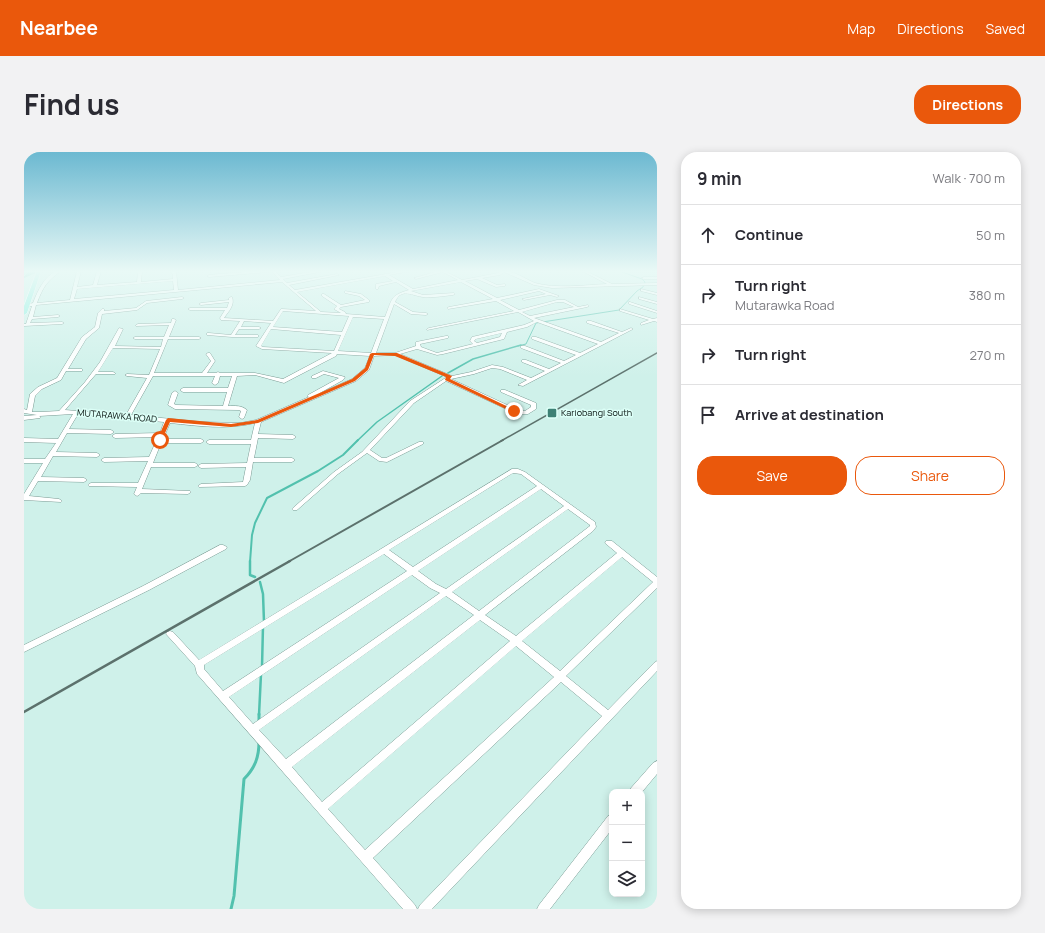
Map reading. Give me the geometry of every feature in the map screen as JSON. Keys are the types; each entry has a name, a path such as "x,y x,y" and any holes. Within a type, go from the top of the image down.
{"street":[{"path":"26,325 34,306"},
{"path":"27,412 32,395 40,388 57,380 84,338 97,328 102,311 137,309 140,306"},
{"path":"312,306 319,313"},
{"path":"340,306 336,309 346,314"},
{"name":"MUTARAWKA ROAD","path":"27,412 48,414 77,412 221,425 244,424 258,421 343,386 360,376 367,369 391,306"},
{"path":"400,306 412,313 426,314"},
{"path":"450,308 459,306"},
{"path":"511,306 537,321 602,344"},
{"path":"429,329 534,306"},
{"path":"530,317 583,306"},
{"path":"640,306 657,312"},
{"path":"190,309 229,309"},
{"path":"229,309 222,318 223,319 275,322"},
{"path":"386,318 282,310 258,347 372,354 396,354 414,347 419,347 439,354 476,345 472,341 474,338 525,326 537,321"},
{"path":"621,310 656,320"},
{"path":"127,375 150,376 204,373 259,374 284,381 334,355 334,352 352,315"},
{"path":"30,318 58,316"},
{"path":"232,336 243,320"},
{"path":"643,324 656,320"},
{"path":"128,416 150,376 173,322 138,324"},
{"path":"588,322 622,333"},
{"path":"26,325 62,323"},
{"path":"238,328 259,328"},
{"path":"270,328 344,334"},
{"path":"521,385 631,329"},
{"path":"61,412 95,373 113,346 121,330"},
{"path":"209,334 256,336"},
{"path":"135,338 199,338"},
{"path":"419,347 418,343 446,338"},
{"path":"534,338 580,355"},
{"path":"113,346 162,348"},
{"path":"523,347 565,363"},
{"path":"204,373 213,361 208,354"},
{"path":"396,354 519,413 526,413 534,408 534,404 503,391"},
{"path":"524,361 549,371"},
{"path":"295,509 324,482 367,450 406,406 448,378 472,374 495,366 531,380"},
{"path":"64,370 80,370"},
{"path":"313,399 310,397 311,394 341,379 342,377 323,372 314,376"},
{"path":"95,373 113,373"},
{"path":"215,383 218,374"},
{"path":"225,408 235,374"},
{"path":"183,390 230,390"},
{"path":"175,393 171,405 175,407 244,409 242,417"},
{"path":"59,501 25,498 77,412"},
{"path":"24,418 48,414"},
{"path":"138,490 168,420"},
{"path":"201,486 245,484 258,421"},
{"path":"65,431 201,441"},
{"path":"209,442 293,437"},
{"path":"24,440 59,441"},
{"path":"367,450 384,461 422,443"},
{"path":"51,454 97,455"},
{"path":"104,460 198,465 292,460"},
{"path":"24,461 47,461"},
{"path":"200,666 205,659 512,471 523,473 590,521 593,527 285,766"},
{"path":"24,482 84,480"},
{"path":"91,485 138,490 188,492"},
{"path":"223,696 541,486"},
{"path":"252,730 568,506"},
{"path":"365,858 533,703 657,582 609,543"},
{"path":"24,649 146,588 223,547"},
{"path":"384,550 434,586 446,592 516,641 608,715"},
{"path":"321,809 516,641 622,553"},
{"path":"170,634 200,666 200,671 411,909"},
{"path":"424,909 657,665"},
{"path":"638,789 657,766"},
{"path":"544,909 609,824"}],"waterway":[{"path":"518,346 526,344 536,323 619,310 622,306"},
{"path":"448,373 473,359 521,345"},
{"path":"357,441 377,422 442,376"},
{"path":"250,562 252,535 255,523 267,498 318,471 343,455 357,441"},
{"path":"250,562 250,575 255,577"},
{"path":"260,582 263,594 264,622"},
{"path":"262,667 263,626"},
{"path":"259,715 261,674"},
{"path":"259,715 259,721"},
{"path":"231,909 234,896 244,779 256,762 259,742"}],"railway":[{"path":"501,441 657,353"},
{"path":"288,562 503,440"},
{"path":"24,712 290,561"}],"place":[{"name":"Kariobangi South","path":"552,413"}],"route":[{"path":"160,440 168,420 213,425 248,424 283,412 354,380 367,369 372,354 396,354 450,377 446,379 514,411"}]}
